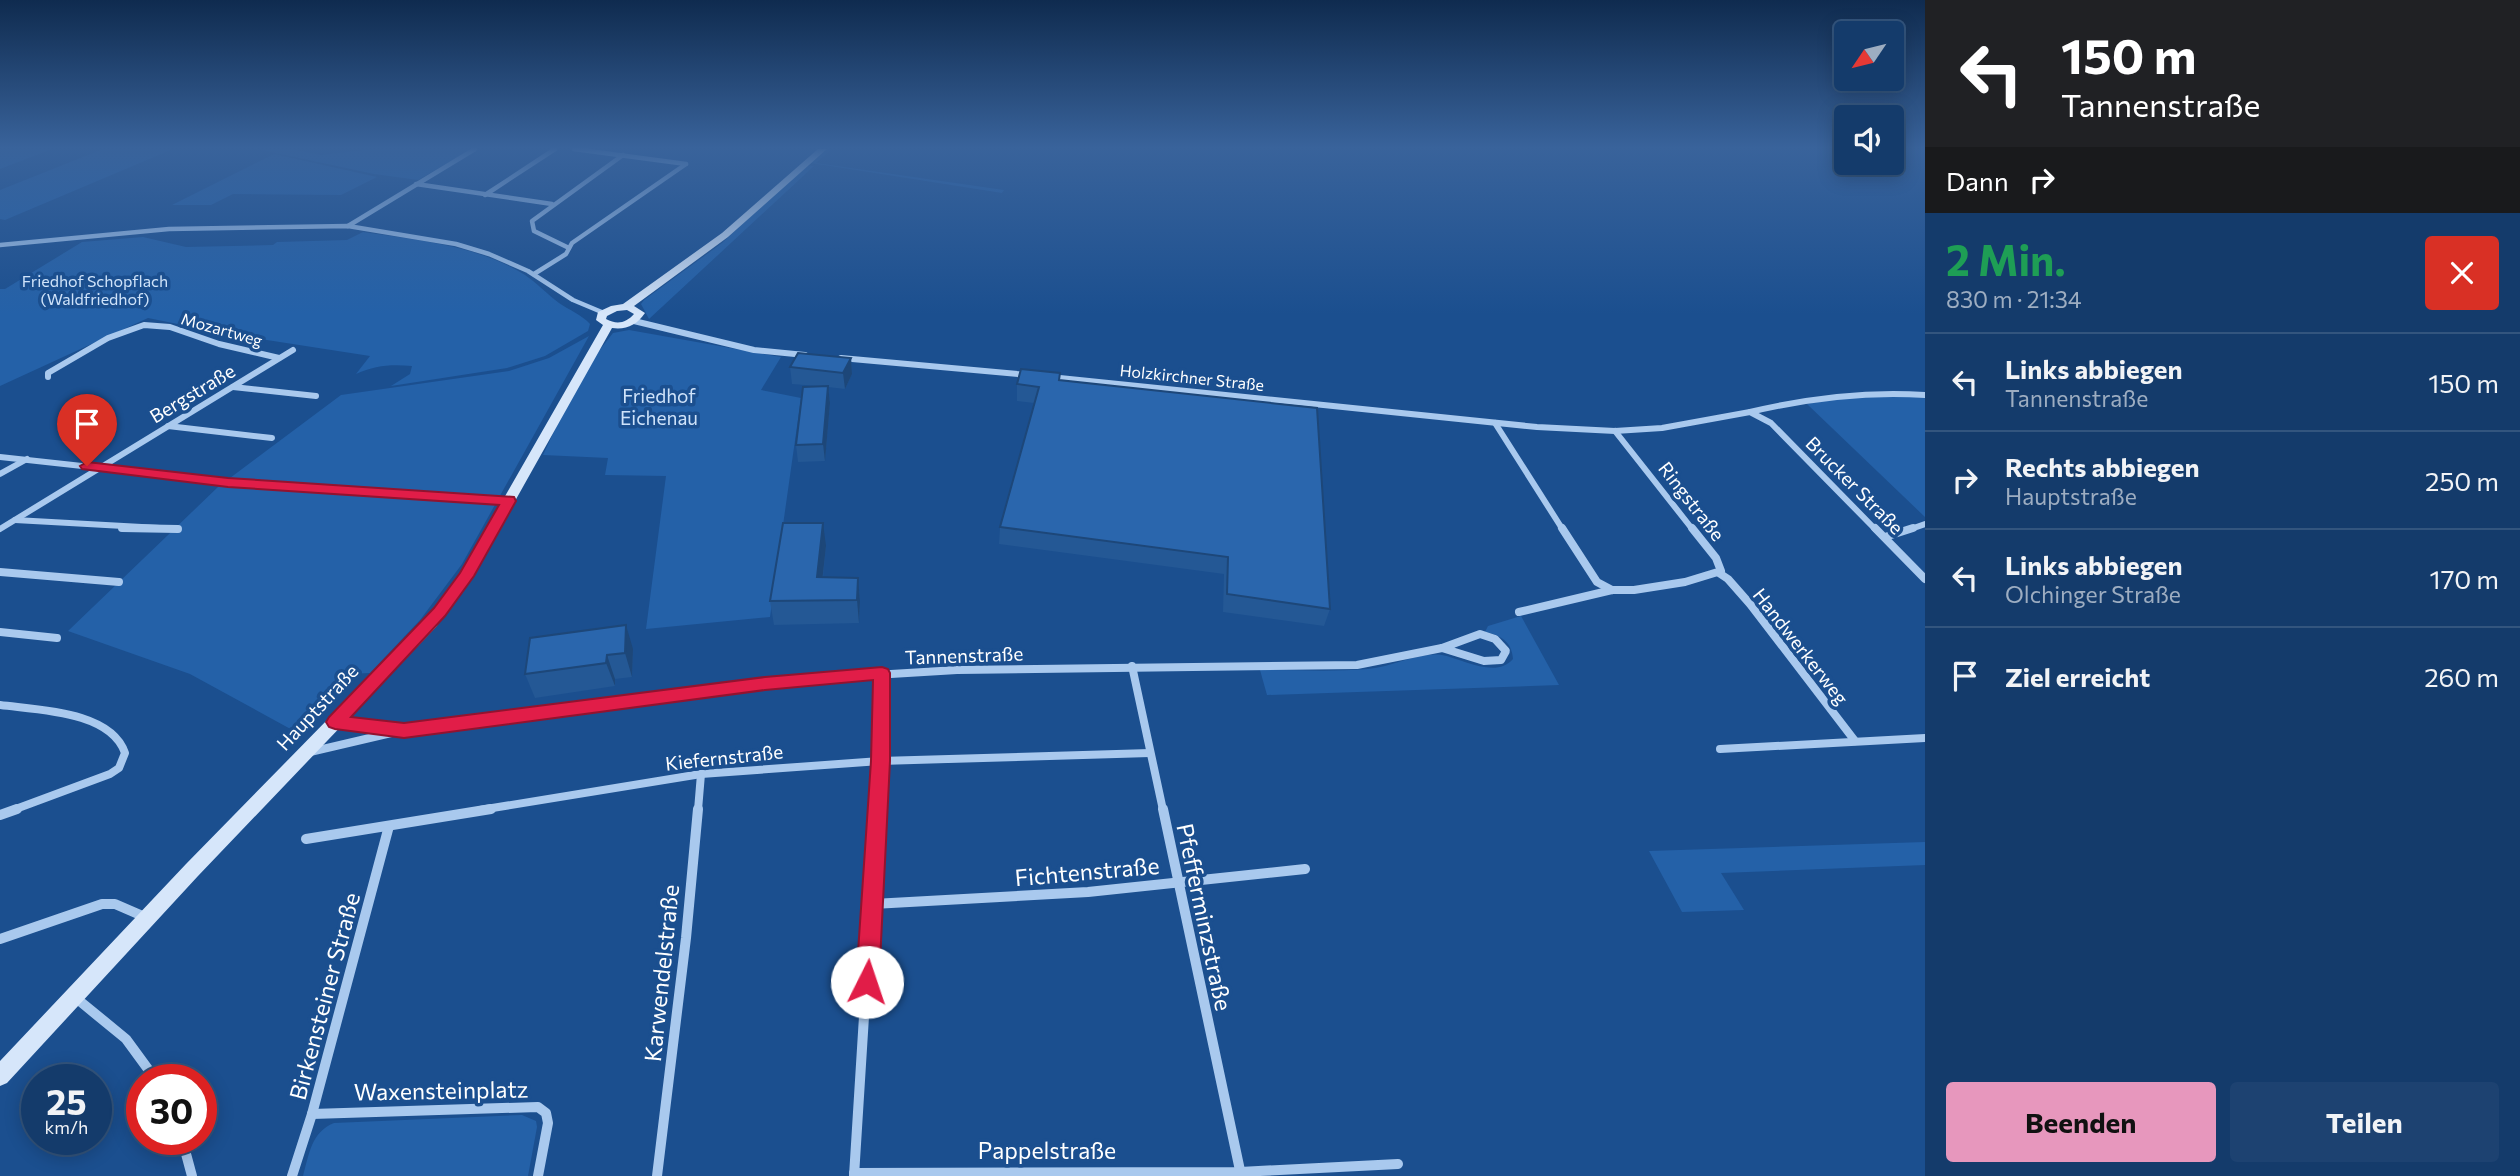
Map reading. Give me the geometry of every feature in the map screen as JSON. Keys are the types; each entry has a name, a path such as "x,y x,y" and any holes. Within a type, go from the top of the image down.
{"main road":[{"path":"606,319 725,234 760,204"},
{"path":"606,319 620,325 634,321 640,313 626,307"},
{"name":"Hauptstraße","path":"0,1076 439,612 466,576 509,501 606,319"}],"street":[{"path":"348,226 384,204"},
{"path":"545,204 553,205"},
{"path":"534,274 566,254 572,243 628,204"},
{"path":"553,205 531,221 531,228 551,242 569,248"},
{"path":"0,246 169,229 348,226 471,248 505,260 534,274 606,319"},
{"path":"634,321 754,350 818,356"},
{"name":"Mozartweg","path":"48,377 48,373 79,357 87,349 145,324 183,330 209,341 279,358"},
{"name":"Bergstraße","path":"0,529 293,350"},
{"name":"Holzkirchner Straße","path":"831,357 1495,423 1615,431 1662,428 1849,393 1878,391 1925,395"},
{"path":"232,387 316,396"},
{"name":"Brucker Straße","path":"1750,412 1771,423 1925,579"},
{"path":"1495,423 1597,582 1612,590"},
{"path":"168,426 272,438"},
{"name":"Ringstraße","path":"1519,612 1612,590 1627,592 1708,578 1719,573 1721,568 1716,558 1615,431"},
{"path":"0,457 228,482 509,501"},
{"path":"0,474 28,458"},
{"path":"15,520 71,522 125,530 178,529"},
{"path":"1885,537 1925,524"},
{"path":"0,572 119,582"},
{"name":"Handwerkerweg","path":"1719,573 1728,579 1750,604 1856,741"},
{"path":"0,632 57,638"},
{"name":"Tannenstraße","path":"308,752 404,730 765,683 882,673 1132,666 1357,665 1442,648 1480,634 1494,639 1506,651 1501,660 1489,662 1442,648"},
{"name":"Pfefferminzstraße","path":"1132,666 1240,1174"},
{"path":"854,1175 873,904 882,673"},
{"path":"0,705 53,713 109,728 119,737 125,753 120,768 110,774 0,815"},
{"name":"Tannenstraße","path":"335,722 404,730"},
{"path":"1720,749 1925,738"},
{"name":"Kiefernstraße","path":"306,839 701,774 880,761 1150,752"},
{"name":"Karwendelstraße","path":"657,1176 686,938 701,774"},
{"name":"Birkensteiner Straße","path":"292,1176 313,1114 389,826"},
{"name":"Fichtenstraße","path":"873,904 1088,892 1305,869"},
{"path":"0,939 102,904 115,904 148,918"},
{"path":"75,997 126,1040 144,1064"},
{"name":"Waxensteinplatz","path":"313,1114 538,1107 546,1113 548,1123 538,1176"},
{"path":"186,1155 192,1176"},
{"name":"Pappelstraße","path":"854,1175 1240,1174 1398,1164"}],"green space":[{"path":"0,204 43,204 5,220 0,219"},
{"path":"174,204 213,204 211,205 172,205"},
{"path":"764,204 773,204 649,319 641,304 644,300 722,243"},
{"name":"Friedhof Schopflach (Waldfriedhof)","path":"363,232 446,245 506,265 525,275 559,303 587,321 590,324 588,331 545,356 507,368 391,386 410,374 412,366 384,366 356,374 370,356 222,333 148,318 0,386 0,289 5,289 82,242 143,237 186,247 273,245 277,242 347,240"},
{"name":"Friedhof Eichenau","path":"629,330 781,357 761,390 801,398 770,617 646,629 666,476 605,475 608,458 543,455 573,391 591,361 613,333"},
{"path":"589,336 462,564 420,620 370,673 348,674 296,732 190,674 68,631 218,487 341,395 509,371 549,358"},
{"path":"1890,394 1925,398 1925,517 1807,404 1854,395"},
{"path":"1521,616 1559,685 1267,695 1260,670 1368,669 1433,655 1489,668 1498,667 1513,659 1512,653 1501,637 1485,632 1488,626"},
{"path":"1925,842 1925,865 1721,873 1744,910 1682,912 1649,851"},
{"path":"522,1115 536,1121 537,1127 528,1176 303,1176 316,1138 334,1123"}],"building":[{"path":"798,353 851,358 843,373 790,367"},
{"path":"1021,369 1060,373 1059,380 1317,408 1330,609 1227,594 1228,557 1000,527 1039,387 1017,384"},
{"path":"828,386 823,444 796,445 803,387"},
{"path":"783,523 823,523 817,577 858,578 857,600 770,601"},
{"path":"626,625 625,653 607,655 606,663 525,674 530,638"}],"route":[{"path":"87,466 228,482 509,501 466,576 431,623 335,722 404,730 765,683 882,673 880,761 867,982"}]}
